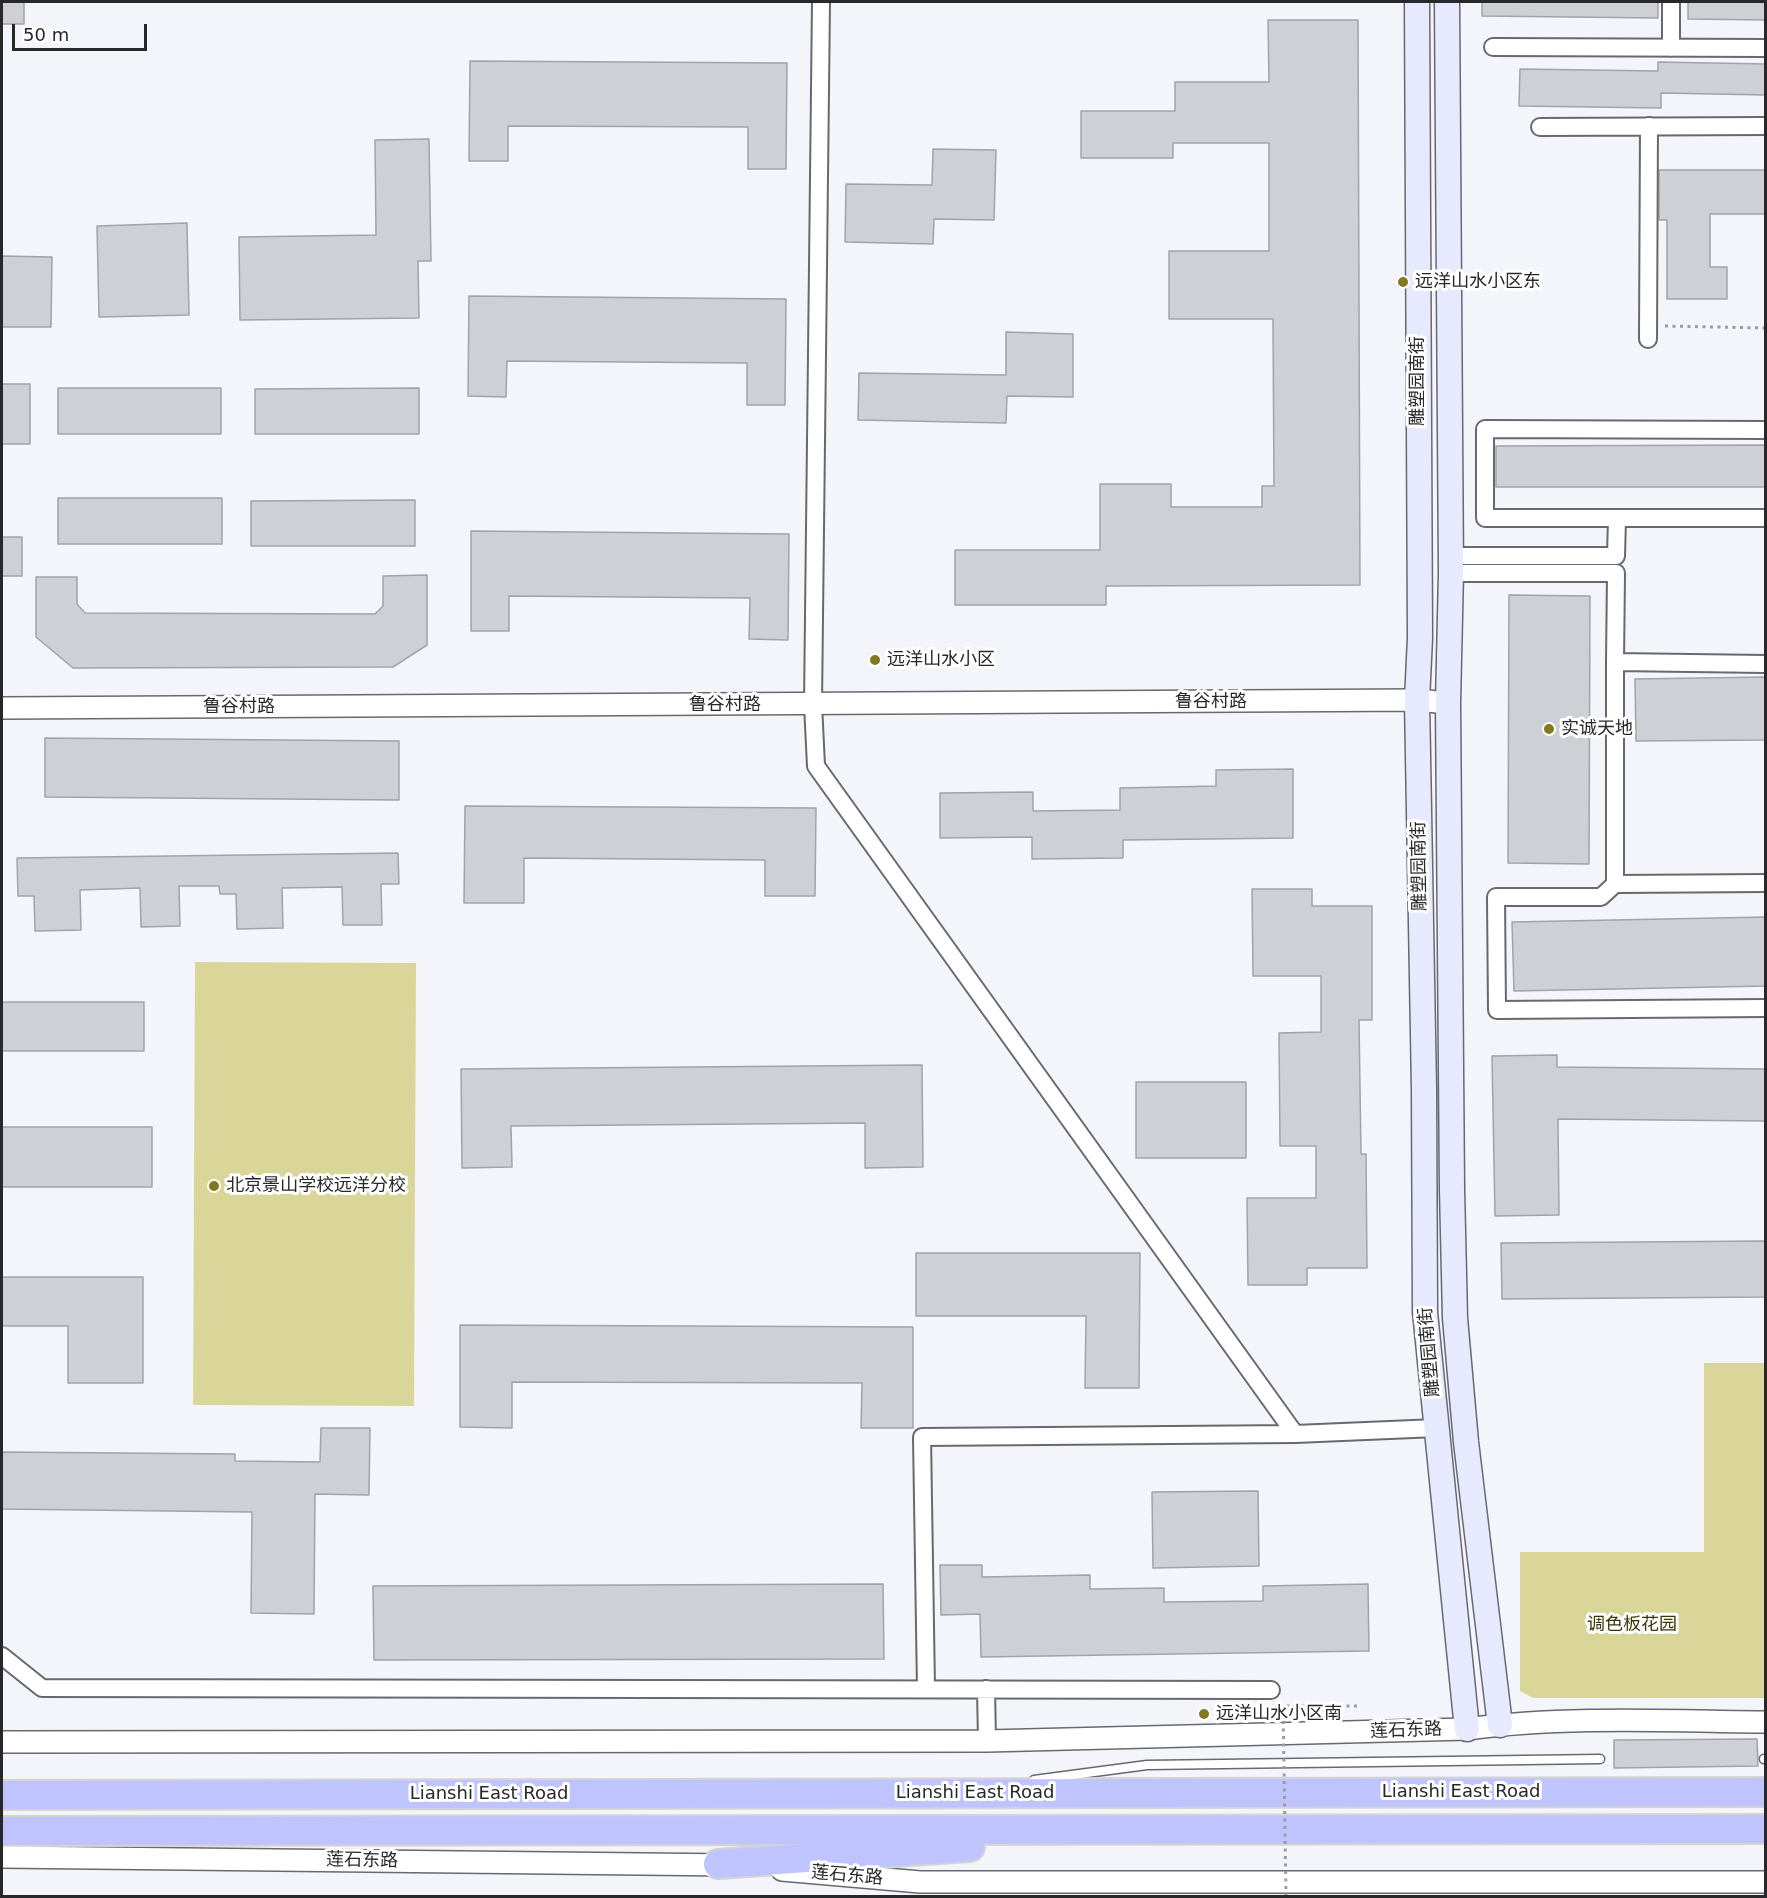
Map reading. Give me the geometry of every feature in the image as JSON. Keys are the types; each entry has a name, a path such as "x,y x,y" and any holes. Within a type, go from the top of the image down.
{"highway":[{"name":"Lianshi East Road","path":"2,1795 1766,1792"},
{"path":"718,1864 1239,1829"},
{"name":"Lianshi East Road","path":"2,1831 1766,1829"}],"main road":[{"name":"雕塑园南街","path":"1417,2 1420,638 1417,700 1424,1078 1425,1312 1467,1729"},
{"name":"雕塑园南街","path":"1447,2 1451,565 1448,703 1455,1318 1466,1442 1500,1725"}],"street":[{"path":"821,2 813,704 816,766 1295,1434"},
{"path":"1671,2 1671,48"},
{"path":"1493,47 1766,48"},
{"path":"1648,332 1649,126"},
{"path":"1540,127 1766,126"},
{"path":"1766,430 1485,429 1485,518 1766,518"},
{"path":"1615,884 1617,518"},
{"path":"1451,565 1616,565"},
{"path":"1615,662 1766,664"},
{"name":"鲁谷村路","path":"2,708 1417,700 1448,703"},
{"path":"1766,883 1615,884 1601,897 1496,897 1497,1010 1766,1008"},
{"path":"926,1689 922,1437 1295,1434 1437,1428"},
{"path":"2,1656 42,1688 1271,1690"},
{"path":"986,1689 987,1741"},
{"name":"莲石东路","path":"2,1742 987,1741 1467,1729 1567,1721 1766,1722"},
{"name":"莲石东路","path":"2,1857 718,1864 920,1882 1766,1881"}],"lane":[{"path":"1029,1781 1147,1765 1600,1759"},
{"path":"935,1793 1006,1784"}],"path":[{"path":"1648,332 1766,328"},
{"path":"1283,1706 1286,1896"}],"green space":[{"path":"195,962 416,963 414,1406 193,1405"},
{"name":"调色板花园","path":"1704,1363 1765,1363 1765,1698 1533,1698 1520,1691 1520,1552 1704,1552"}],"building":[{"path":"2,2 24,2 24,24 2,24"},
{"path":"1482,2 1658,2 1658,18 1482,16"},
{"path":"1688,2 1766,2 1766,20 1688,19"},
{"path":"1268,20 1358,20 1360,585 1106,586 1106,605 955,605 955,550 1100,550 1100,484 1171,484 1171,507 1262,507 1262,486 1274,486 1273,319 1169,319 1169,251 1269,251 1269,143 1173,143 1173,158 1081,158 1081,111 1175,111 1175,82 1269,82"},
{"path":"470,61 787,63 786,169 748,169 748,127 508,126 508,161 469,161"},
{"path":"1658,62 1766,64 1766,95 1661,93 1661,108 1519,106 1520,69 1658,71"},
{"path":"429,139 431,261 418,261 419,318 240,320 239,237 376,235 375,140"},
{"path":"933,149 996,150 994,220 934,219 933,244 845,242 846,184 932,185"},
{"path":"1659,170 1766,170 1766,214 1710,214 1710,267 1727,267 1727,299 1667,299 1667,220 1659,220"},
{"path":"187,223 189,315 99,317 97,226"},
{"path":"2,256 52,257 51,327 2,327"},
{"path":"469,296 786,299 785,405 747,405 747,363 507,361 506,397 468,396"},
{"path":"1006,332 1073,334 1073,397 1007,396 1006,423 858,420 859,373 1006,375"},
{"path":"2,384 30,384 30,444 2,444"},
{"path":"58,388 221,388 221,434 58,434"},
{"path":"419,388 419,434 255,434 255,389"},
{"path":"1766,445 1766,487 1496,487 1496,446"},
{"path":"58,498 222,498 222,544 58,544"},
{"path":"415,500 415,546 251,546 251,501"},
{"path":"471,531 789,534 788,640 749,639 750,598 509,596 509,631 471,631"},
{"path":"2,537 22,537 22,576 2,576"},
{"path":"427,575 427,645 393,667 73,668 36,637 36,577 77,577 77,604 85,613 375,614 383,606 383,576"},
{"name":"实诚天地","path":"1509,595 1590,596 1589,864 1508,863"},
{"path":"1766,677 1766,740 1636,741 1635,679"},
{"path":"45,738 399,741 399,800 45,797"},
{"path":"1293,769 1293,838 1123,840 1123,858 1032,859 1032,837 940,838 940,793 1033,792 1033,811 1120,810 1120,788 1216,786 1216,770"},
{"path":"465,806 816,808 815,896 765,896 765,860 524,858 524,903 464,903"},
{"path":"398,853 399,884 381,884 382,925 343,925 342,887 282,888 283,928 237,929 236,894 220,894 219,886 179,886 180,926 141,927 140,888 80,890 81,930 35,931 34,896 18,896 17,858"},
{"path":"1252,889 1312,889 1312,906 1372,906 1372,1020 1359,1020 1361,1154 1366,1154 1367,1268 1307,1268 1307,1285 1248,1285 1247,1198 1316,1198 1316,1146 1280,1146 1279,1033 1321,1032 1321,976 1253,976"},
{"path":"1766,917 1766,986 1514,991 1512,922"},
{"path":"2,1002 144,1002 144,1051 2,1051"},
{"path":"1557,1055 1557,1067 1766,1069 1766,1121 1558,1119 1559,1215 1495,1216 1492,1056"},
{"path":"922,1065 923,1167 865,1168 865,1123 511,1126 512,1167 462,1168 461,1069"},
{"path":"1136,1082 1246,1082 1246,1158 1136,1158"},
{"path":"2,1127 152,1127 152,1187 2,1187"},
{"path":"1766,1241 1766,1297 1502,1299 1501,1243"},
{"path":"916,1253 1140,1253 1139,1388 1085,1388 1086,1316 916,1316"},
{"path":"2,1277 143,1277 143,1383 68,1383 68,1326 2,1326"},
{"path":"460,1325 913,1327 913,1428 861,1428 862,1383 512,1382 512,1428 460,1427"},
{"path":"321,1428 370,1428 369,1495 315,1494 314,1614 251,1613 252,1512 2,1509 2,1452 235,1454 235,1461 320,1462"},
{"path":"1258,1491 1259,1566 1153,1568 1152,1492"},
{"path":"940,1565 982,1565 982,1577 1090,1575 1090,1589 1164,1588 1164,1602 1263,1601 1263,1586 1368,1584 1369,1651 981,1657 980,1614 941,1615"},
{"path":"883,1584 884,1659 374,1660 373,1586"},
{"path":"1757,1739 1758,1766 1614,1768 1614,1740"}],"place":[{"name":"远洋山水小区东","path":"1403,282"},
{"name":"远洋山水小区","path":"875,660"},
{"name":"实诚天地","path":"1549,729"},
{"name":"北京景山学校远洋分校","path":"214,1186"},
{"name":"远洋山水小区南","path":"1204,1714"}]}
